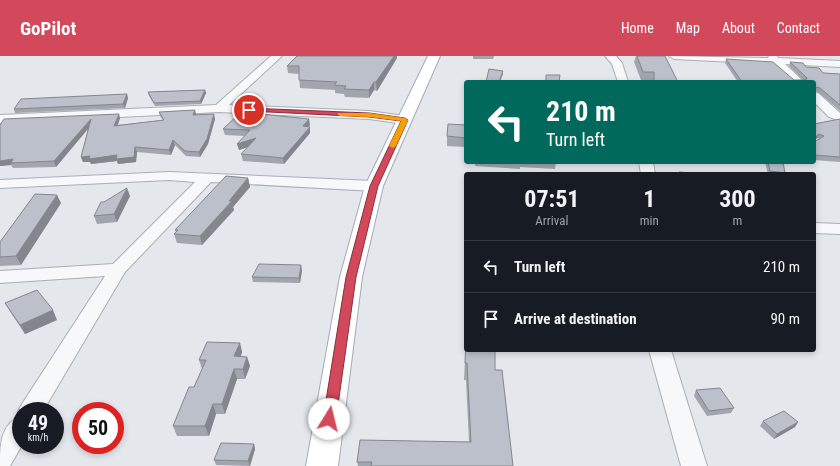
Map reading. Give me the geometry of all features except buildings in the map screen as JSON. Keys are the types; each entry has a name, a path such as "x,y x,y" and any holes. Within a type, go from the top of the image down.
{"main road":[{"path":"322,466 351,277 374,186 434,56"}],"street":[{"path":"219,108 278,56"},
{"path":"610,56 617,63 622,80"},
{"path":"674,56 774,59 840,64"},
{"path":"774,59 797,80"},
{"path":"816,97 833,114 840,117"},
{"path":"0,119 219,108 369,115 405,120"},
{"path":"0,184 169,176 374,186"},
{"path":"36,402 118,269 207,178"},
{"path":"816,228 840,229"},
{"path":"0,277 118,269"},
{"path":"661,352 694,466"}],"slow traffic":[{"path":"340,114 369,115 405,120 393,146"}],"route":[{"path":"249,110 369,115 405,120 374,186 351,277 329,419"}]}
